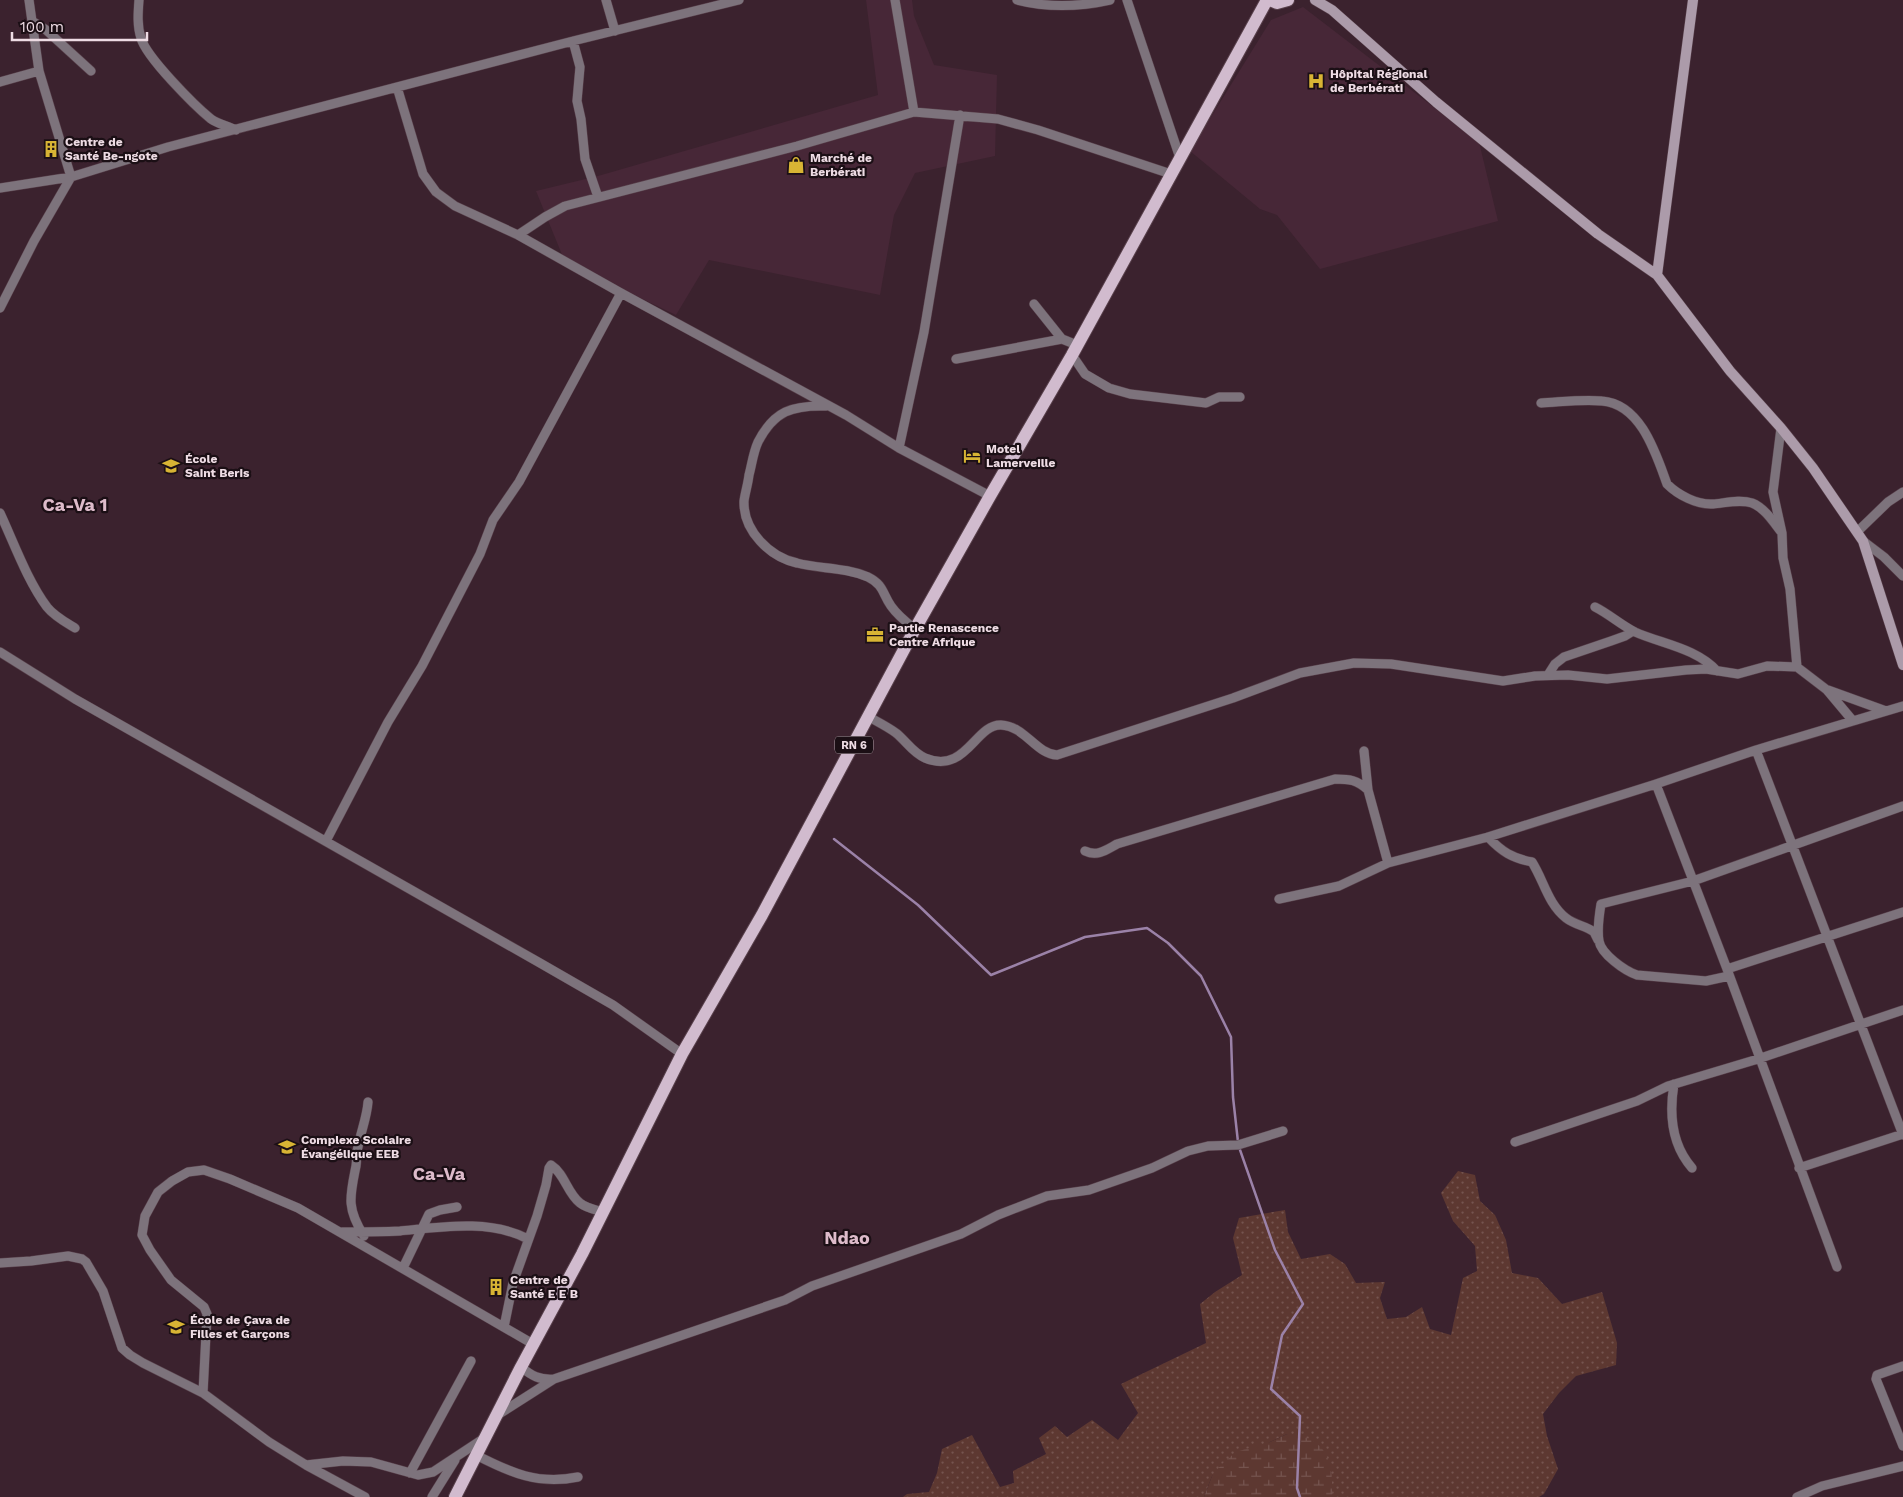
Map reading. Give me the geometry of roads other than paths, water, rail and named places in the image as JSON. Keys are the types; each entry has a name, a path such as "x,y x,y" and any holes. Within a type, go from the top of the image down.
{"main road":[{"name":"RN 6","path":"455,1497 603,1212 682,1054 762,915 915,630 1075,350 1269,0 1277,3 1288,0"}],"street":[{"path":"0,308 34,242 72,177 39,70 29,0"},
{"path":"139,0 137,16 140,38 145,49 185,95 213,120 236,130"},
{"path":"606,0 615,31"},
{"path":"0,188 72,177 134,156 573,41 739,0"},
{"path":"895,0 914,112"},
{"path":"1016,0 1041,5 1065,6 1094,4 1110,0"},
{"path":"1127,0 1180,158"},
{"path":"1315,0 1332,10 1436,102 1598,234 1657,275 1730,371 1781,428 1813,468 1860,536 1903,576"},
{"path":"1657,275 1693,0"},
{"path":"32,21 45,29 91,72"},
{"path":"573,41 580,67 577,101 582,119 585,159 598,197"},
{"path":"0,82 39,70"},
{"path":"397,87 423,174 436,192 455,206 518,235 828,406 898,448 990,496"},
{"path":"518,235 565,206 797,146 914,112 998,119 1038,130 1171,174"},
{"path":"898,448 924,332 960,115"},
{"path":"326,841 388,722 422,666 480,554 493,520 519,482 621,293"},
{"path":"1034,304 1062,339 1075,350 1085,374 1109,388 1130,394 1206,403 1219,397 1240,397"},
{"path":"956,359 1062,339"},
{"path":"1541,403 1604,401 1623,408 1645,433 1667,484 1672,490 1693,501 1710,504 1729,502 1751,503 1762,509 1782,533"},
{"path":"828,406 806,405 783,411 771,422 761,438 754,452 744,502 751,530 770,551 795,563 852,572 877,583 885,593 889,604 900,618 915,630"},
{"path":"1781,428 1774,492 1782,533 1783,558 1790,588 1797,667"},
{"path":"1860,536 1888,502 1903,492"},
{"path":"0,513 25,569 47,607 60,620 75,628"},
{"path":"1860,536 1903,664"},
{"path":"1595,607 1632,631 1694,653 1708,661 1717,672"},
{"path":"1548,675 1564,657 1612,642 1632,631"},
{"path":"0,652 75,699 613,1005 682,1054"},
{"path":"869,717 896,733 924,758 933,760 944,761 958,757 970,748 990,727 995,725 1014,728 1031,739 1046,753 1057,755 1233,698 1300,673 1354,663 1391,664 1493,680 1548,675 1607,679 1706,669 1738,674 1767,666 1797,667 1827,690 1853,721"},
{"path":"1827,690 1887,711"},
{"path":"1279,899 1339,886 1388,863 1488,837 1756,750 1903,706"},
{"path":"1756,750 1903,1135 1799,1168"},
{"path":"1364,751 1368,790 1388,863"},
{"path":"1085,851 1091,854 1100,853 1117,844 1335,779 1351,779 1368,790"},
{"path":"1656,784 1837,1267"},
{"path":"1599,943 1598,925 1601,904 1693,881 1903,806"},
{"path":"1488,837 1501,851 1520,860 1532,862 1539,873 1549,898 1557,910 1567,919 1594,932 1607,954 1627,972 1637,975 1706,981 1828,936 1903,912"},
{"path":"1515,1142 1637,1101 1674,1084 1758,1059 1903,1010"},
{"path":"1674,1084 1671,1118 1684,1159 1692,1168"},
{"path":"368,1102 367,1115 357,1147 356,1164 350,1187 351,1208 361,1232 373,1251"},
{"path":"496,1416 554,1380 785,1300 812,1286 961,1234 998,1215 1047,1196 1089,1190 1208,1146 1238,1144 1283,1131"},
{"path":"504,1327 513,1283 537,1216 546,1185 548,1168 551,1165 559,1172 574,1197 581,1204 603,1212"},
{"path":"203,1393 207,1314 204,1307 171,1280 142,1235 145,1216 158,1192 188,1172 204,1170 298,1208 533,1344"},
{"path":"403,1268 429,1214 457,1207"},
{"path":"339,1232 462,1226 498,1228 515,1232 528,1239"},
{"path":"0,1263 68,1256 82,1259 86,1262 103,1291 122,1348 143,1363 203,1393 270,1442 306,1465 365,1497"},
{"path":"410,1473 471,1361"},
{"path":"1903,1366 1877,1375 1876,1379 1903,1446"},
{"path":"521,1367 538,1379 554,1380"},
{"path":"306,1465 342,1460 371,1462 418,1475 433,1472 485,1437"},
{"path":"476,1455 504,1470 527,1477 555,1481 578,1477"},
{"path":"432,1497 456,1458"},
{"path":"1798,1497 1822,1486 1903,1466"}],"waterway":[{"path":"834,839 918,905 991,975 1085,937 1147,928 1168,943 1201,976 1231,1037 1233,1097 1238,1142"},
{"path":"1239,1147 1275,1250 1303,1304 1282,1335 1271,1389 1300,1416 1297,1488 1300,1497"}],"place":[{"name":"Hôpital Régional de Berbérati","path":"1316,81"},
{"name":"Centre de Santé Be-ngote","path":"51,149"},
{"name":"Marché de Berbérati","path":"796,165"},
{"name":"Motel Lamerveille","path":"972,456"},
{"name":"École Saint Beris","path":"171,466"},
{"name":"Partie Renascence Centre Afrique","path":"875,635"},
{"name":"Complexe Scolaire Évangélique EEB","path":"287,1147"},
{"name":"Centre de Santé E E B","path":"496,1287"},
{"name":"École de Çava de Filles et Garçons","path":"176,1327"}],"district":[{"name":"Ca-Va 1","path":"75,505"},
{"name":"Ca-Va","path":"439,1174"},
{"name":"Ndao","path":"847,1238"}]}
